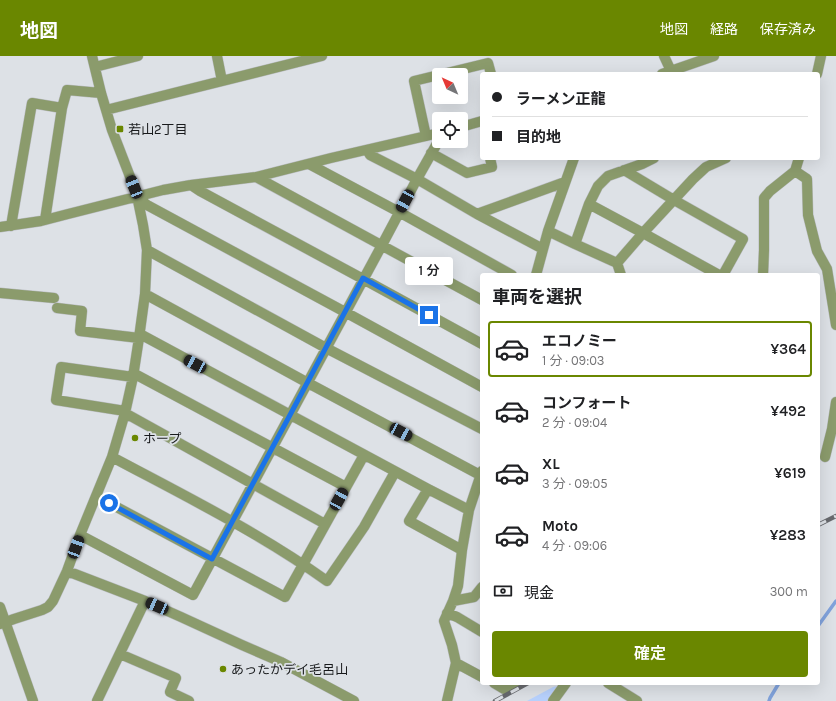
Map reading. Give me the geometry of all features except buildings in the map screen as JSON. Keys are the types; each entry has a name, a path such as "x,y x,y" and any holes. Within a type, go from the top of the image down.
{"street":[{"path":"3,623 42,610 48,607 53,601 67,571 112,457 125,412 140,336 145,294 147,250 144,225 137,196 112,130 92,56"},
{"path":"95,67 138,56"},
{"path":"217,56 222,81"},
{"path":"106,110 322,56"},
{"path":"664,56 666,72"},
{"path":"817,72 821,56"},
{"path":"669,72 707,57"},
{"path":"426,136 414,81 488,63 490,72"},
{"path":"45,220 62,108 67,90 101,93"},
{"path":"11,226 32,103 62,108"},
{"path":"468,125 480,122"},
{"path":"0,227 45,220 137,196 191,186 256,177 432,135"},
{"path":"80,535 193,595 434,148"},
{"path":"367,150 370,155 417,179 477,214 543,249"},
{"path":"431,153 468,173 492,167 490,160"},
{"path":"537,273 548,231 573,160"},
{"path":"575,244 589,204 598,186 608,176 650,160"},
{"path":"617,263 692,179 706,166 721,160"},
{"path":"763,273 764,198 770,191 795,171 798,160"},
{"path":"309,164 508,273"},
{"path":"624,170 743,239 724,273"},
{"path":"795,171 808,179 808,215 818,252 827,269 836,325"},
{"path":"256,177 480,299"},
{"path":"477,214 565,182"},
{"path":"191,186 363,278 480,343"},
{"path":"137,196 146,205 480,386"},
{"path":"589,204 715,273"},
{"path":"548,231 617,263 620,273"},
{"path":"147,250 326,348 480,427"},
{"path":"0,293 56,303 82,311 80,331 140,336 469,510"},
{"path":"145,294 308,383 480,472"},
{"path":"325,524 125,412 56,400 61,367 133,375 346,487"},
{"path":"825,457 832,429 836,402"},
{"path":"96,496 285,597 364,455"},
{"path":"112,457 232,522 303,564 327,581 364,527 395,472"},
{"path":"447,701 456,662 444,622 458,586 469,510 480,476"},
{"path":"428,489 409,521 462,550"},
{"path":"67,571 145,601 282,662 354,701"},
{"path":"453,601 474,597 480,590"},
{"path":"97,701 145,601"},
{"path":"0,607 3,623 34,701"},
{"path":"447,613 457,617 480,631"},
{"path":"120,654 176,678 170,692 189,701"},
{"path":"456,662 480,676"},
{"path":"497,685 504,689 511,685"},
{"path":"552,701 564,685"},
{"path":"611,685 637,701"}],"shaded area":[{"path":"557,686 547,701 527,701 553,687"}],"waterway":[{"path":"820,623 836,601"},
{"path":"769,701 778,685"}],"railway":[{"path":"820,524 836,516"},
{"path":"495,701 524,685"}],"place":[{"name":"若山2丁目","path":"120,129"},
{"name":"ホープ","path":"135,438"},
{"name":"あったかデイ毛呂山","path":"223,669"}],"route":[{"path":"109,503 212,559 363,278 429,315"}]}
